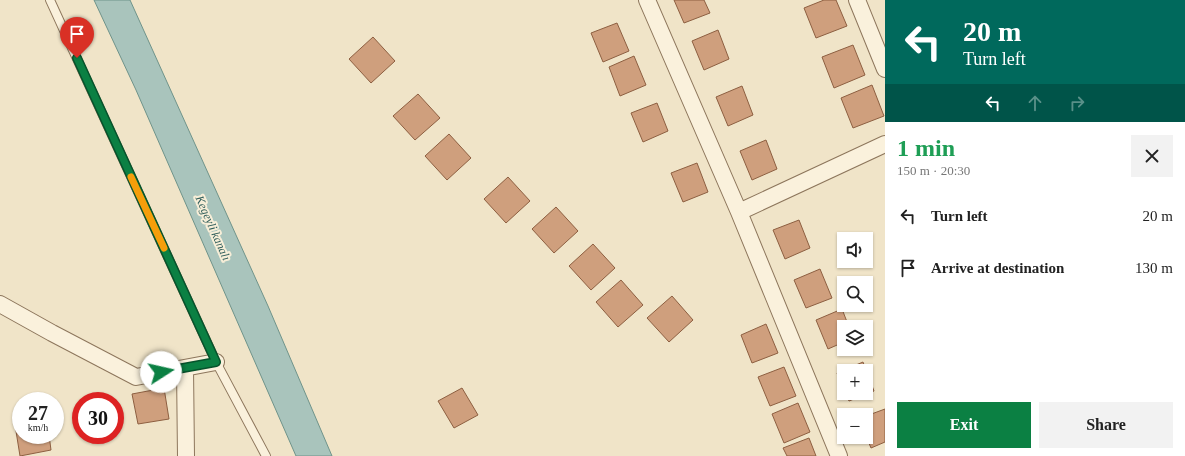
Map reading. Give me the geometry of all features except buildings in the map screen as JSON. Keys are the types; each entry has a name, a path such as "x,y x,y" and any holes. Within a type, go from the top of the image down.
{"street":[{"path":"647,0 739,212 839,456"},
{"path":"857,0 885,69"},
{"path":"739,212 885,144"},
{"path":"0,304 136,377 216,362"},
{"path":"185,368 186,456"}],"lane":[{"path":"50,0 216,362 266,456"}],"water":[{"name":"Kegeyli kanalı","path":"94,0 130,0 268,306 332,456 296,456 136,90"}],"slow traffic":[{"path":"131,177 164,248"}],"route":[{"path":"77,58 216,362 161,372"}]}
